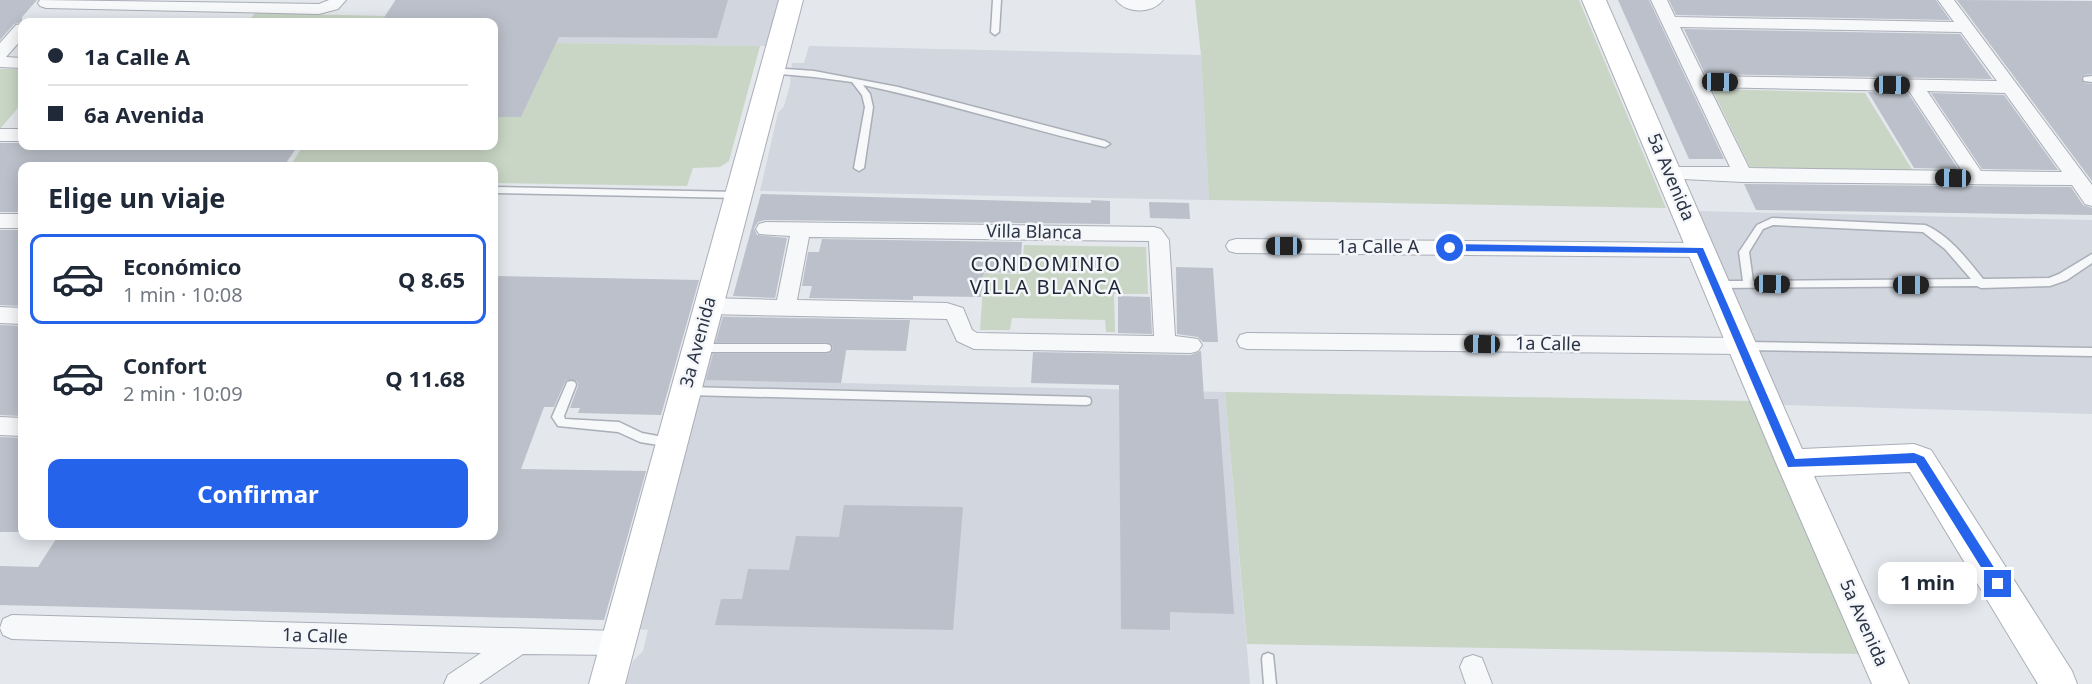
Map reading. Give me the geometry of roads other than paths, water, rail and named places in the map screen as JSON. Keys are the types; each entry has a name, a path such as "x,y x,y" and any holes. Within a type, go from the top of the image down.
{"street":[{"name":"3a Avenida","path":"608,684 791,0"},
{"path":"1124,0 1132,5 1143,6 1155,0"},
{"name":"5a Avenida","path":"1594,0 1670,173 1700,250 1792,464 1891,684"},
{"path":"1659,0 1743,175"},
{"path":"1946,0 2092,199"},
{"path":"32,18 48,2 333,4"},
{"path":"1669,22 1965,27"},
{"path":"0,53 18,33"},
{"path":"0,62 18,63"},
{"path":"1698,81 2009,87"},
{"path":"1914,86 1976,178"},
{"path":"0,135 18,135"},
{"path":"1670,173 2077,179"},
{"path":"0,221 18,221"},
{"name":"Villa Blanca","path":"766,229 1154,234 1159,240 1165,345"},
{"path":"785,308 801,230"},
{"name":"1a Calle A","path":"1236,246 1700,250"},
{"path":"708,306 947,311 956,314 964,335 974,341 1191,345"},
{"path":"0,315 18,316"},
{"name":"1a Calle","path":"1247,341 1741,346"},
{"path":"0,426 18,427"},
{"path":"1792,464 1914,458 1924,464 2059,684"},
{"name":"1a Calle","path":"12,627 619,643"},
{"path":"457,684 519,642"}],"lane":[{"path":"995,32 997,0"},
{"path":"772,71 793,71 910,92 1105,144"},
{"path":"855,81 866,94 869,108 859,168"},
{"path":"498,190 739,195"},
{"path":"1748,284 1744,252 1760,227 1772,221 1925,229 1946,244 1981,284"},
{"path":"1715,285 2050,282 2063,277 2092,258"},
{"path":"1741,346 2092,352"},
{"path":"697,348 826,348"},
{"path":"570,385 558,417 562,423 619,427 640,437 671,442"},
{"path":"685,391 1086,401"},
{"path":"1268,659 1270,684"}],"district":[{"name":"CONDOMINIO VILLA BLANCA","path":"1046,276"}]}
